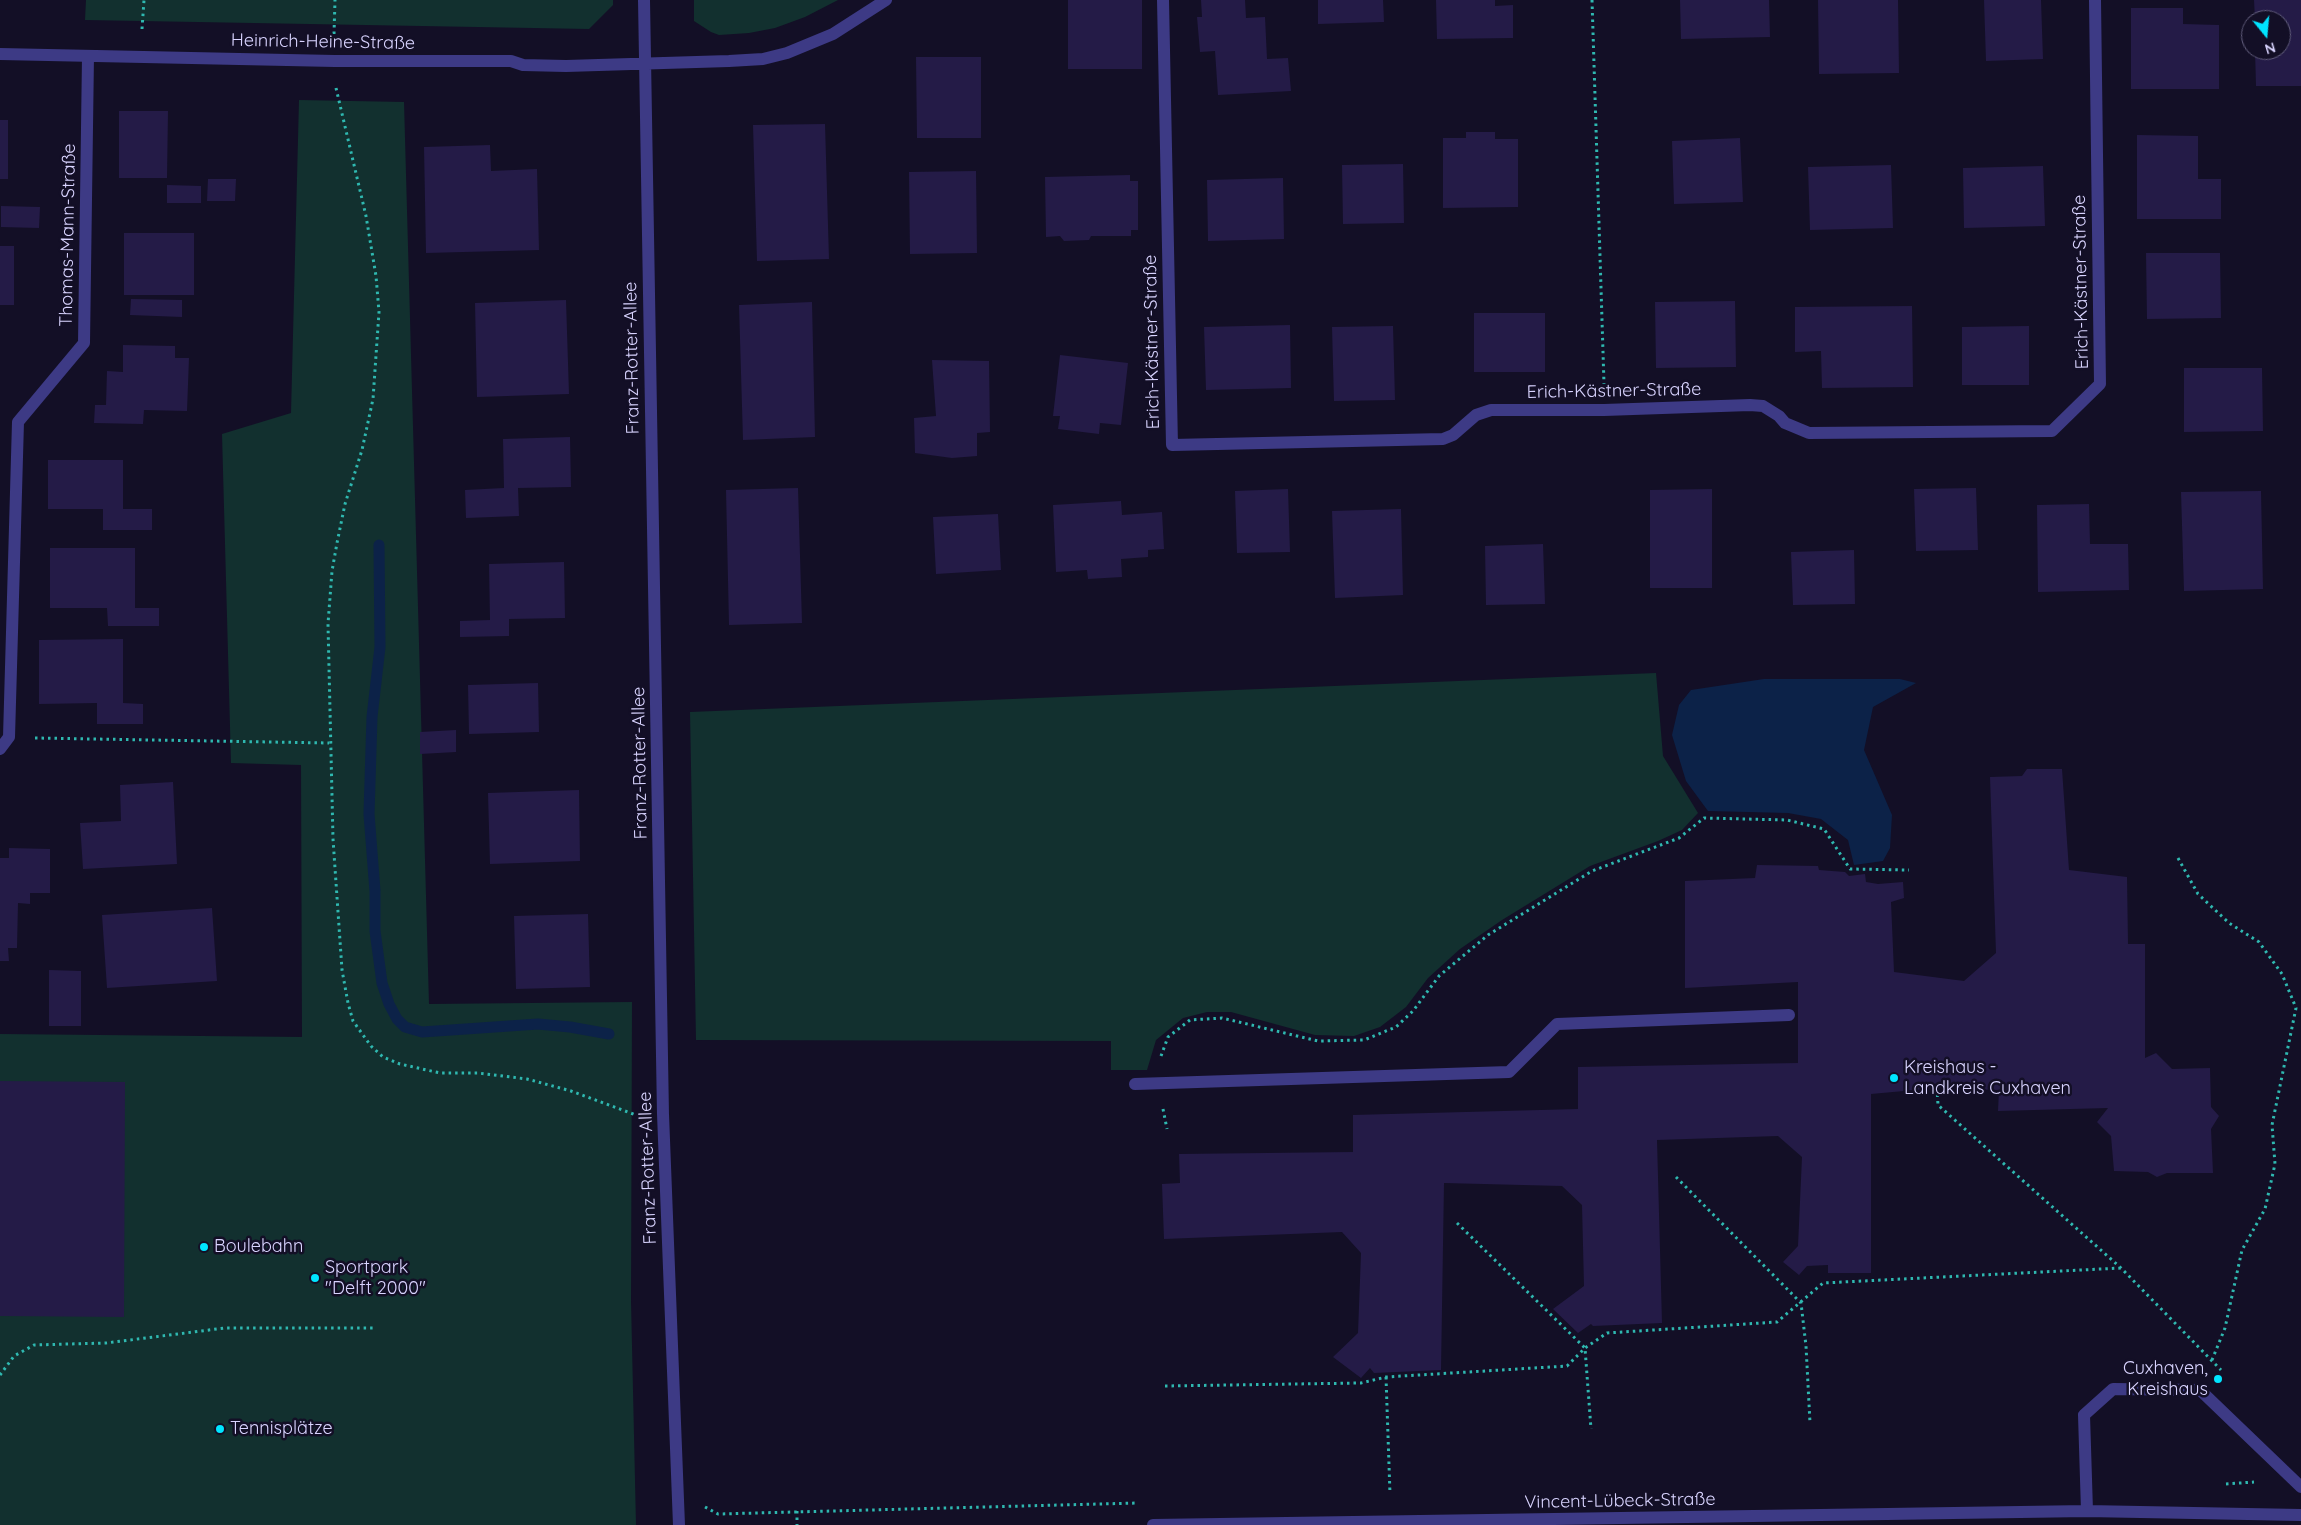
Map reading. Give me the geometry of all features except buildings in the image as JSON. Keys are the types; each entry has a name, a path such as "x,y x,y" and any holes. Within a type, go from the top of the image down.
{"street":[{"name":"Franz-Rotter-Allee","path":"644,0 663,1114 678,1525"},
{"name":"Heinrich-Heine-Straße","path":"0,54 335,61 511,62 523,65 566,66 763,59 787,53 833,34 886,0"},
{"name":"Erich-Kästner-Straße","path":"1163,0 1172,445 1443,439 1453,435 1476,415 1491,410 1604,410 1764,406 1779,416 1784,423 1809,433 2052,431 2100,384 2095,0"},
{"name":"Thomas-Mann-Straße","path":"10,738 18,422 84,343 88,56"},
{"path":"0,748 10,738"},
{"path":"1135,1084 1508,1072 1557,1024 1789,1015"},
{"path":"2087,1511 2084,1415 2113,1388 2200,1390 2297,1483"},
{"name":"Vincent-Lübeck-Straße","path":"1153,1525 2087,1511 2301,1515"}],"path":[{"path":"335,0 336,96 366,216 376,276 378,312 375,377 370,420 346,504 332,571 328,624 329,743 342,970 348,1003 354,1021 371,1046 383,1056 418,1069 527,1079 571,1091 633,1115 663,1114"},
{"path":"1592,0 1604,410"},
{"path":"10,738 329,743"},
{"path":"1161,1083 1160,1058 1168,1036 1190,1020 1222,1018 1318,1041 1364,1040 1396,1027 1412,1011 1439,976 1488,934 1592,871 1679,838 1704,818 1787,820 1824,829 1850,869 1909,870"},
{"path":"2178,858 2198,894 2229,923 2259,942 2282,974 2296,1008 2272,1125 2275,1164 2265,1209 2242,1250 2225,1328 2212,1360"},
{"path":"1937,1088 1938,1104 2121,1268 2225,1374"},
{"path":"1676,1177 1801,1303 1806,1346 1810,1423"},
{"path":"1457,1223 1585,1348 1591,1429"},
{"path":"1165,1386 1361,1383 1386,1377 1567,1366 1585,1348 1607,1333 1777,1322 1823,1283 2121,1268"},
{"path":"0,1375 14,1356 34,1346 106,1343 225,1328 373,1328"},
{"path":"1386,1377 1391,1522"},
{"path":"2220,1484 2297,1483"},
{"path":"702,1503 706,1509 718,1514 1142,1503"},
{"path":"797,1511 797,1525"}],"green space":[{"path":"86,0 613,0 613,5 589,29 85,20"},
{"path":"694,0 838,0 805,17 775,28 749,33 719,35 694,21"},
{"path":"299,100 404,102 429,1004 632,1002 631,1301 636,1525 0,1525 0,1034 302,1037 301,765 231,763 222,434 291,413"},
{"path":"1656,673 1663,756 1698,813 1682,830 1590,866 1502,920 1460,949 1428,978 1406,1007 1380,1027 1354,1036 1315,1035 1231,1012 1207,1012 1183,1018 1156,1040 1147,1070 1111,1070 1111,1041 696,1040 690,712"}],"water":[{"path":"1764,679 1900,679 1916,683 1873,707 1864,750 1892,815 1890,848 1883,861 1854,865 1848,840 1821,819 1788,813 1708,811 1686,781 1672,735 1679,705 1691,690"}],"waterway":[{"path":"379,545 380,647 372,717 369,814 375,891 375,931 382,983 389,1004 397,1019 405,1027 422,1032 538,1024 609,1034"}],"place":[{"name":"Kreishaus - Landkreis Cuxhaven","path":"1894,1078"},
{"name":"Boulebahn","path":"204,1247"},
{"name":"Sportpark \"Delft 2000\"","path":"315,1278"},
{"name":"Cuxhaven, Kreishaus","path":"2218,1379"},
{"name":"Tennisplätze","path":"220,1429"}]}
